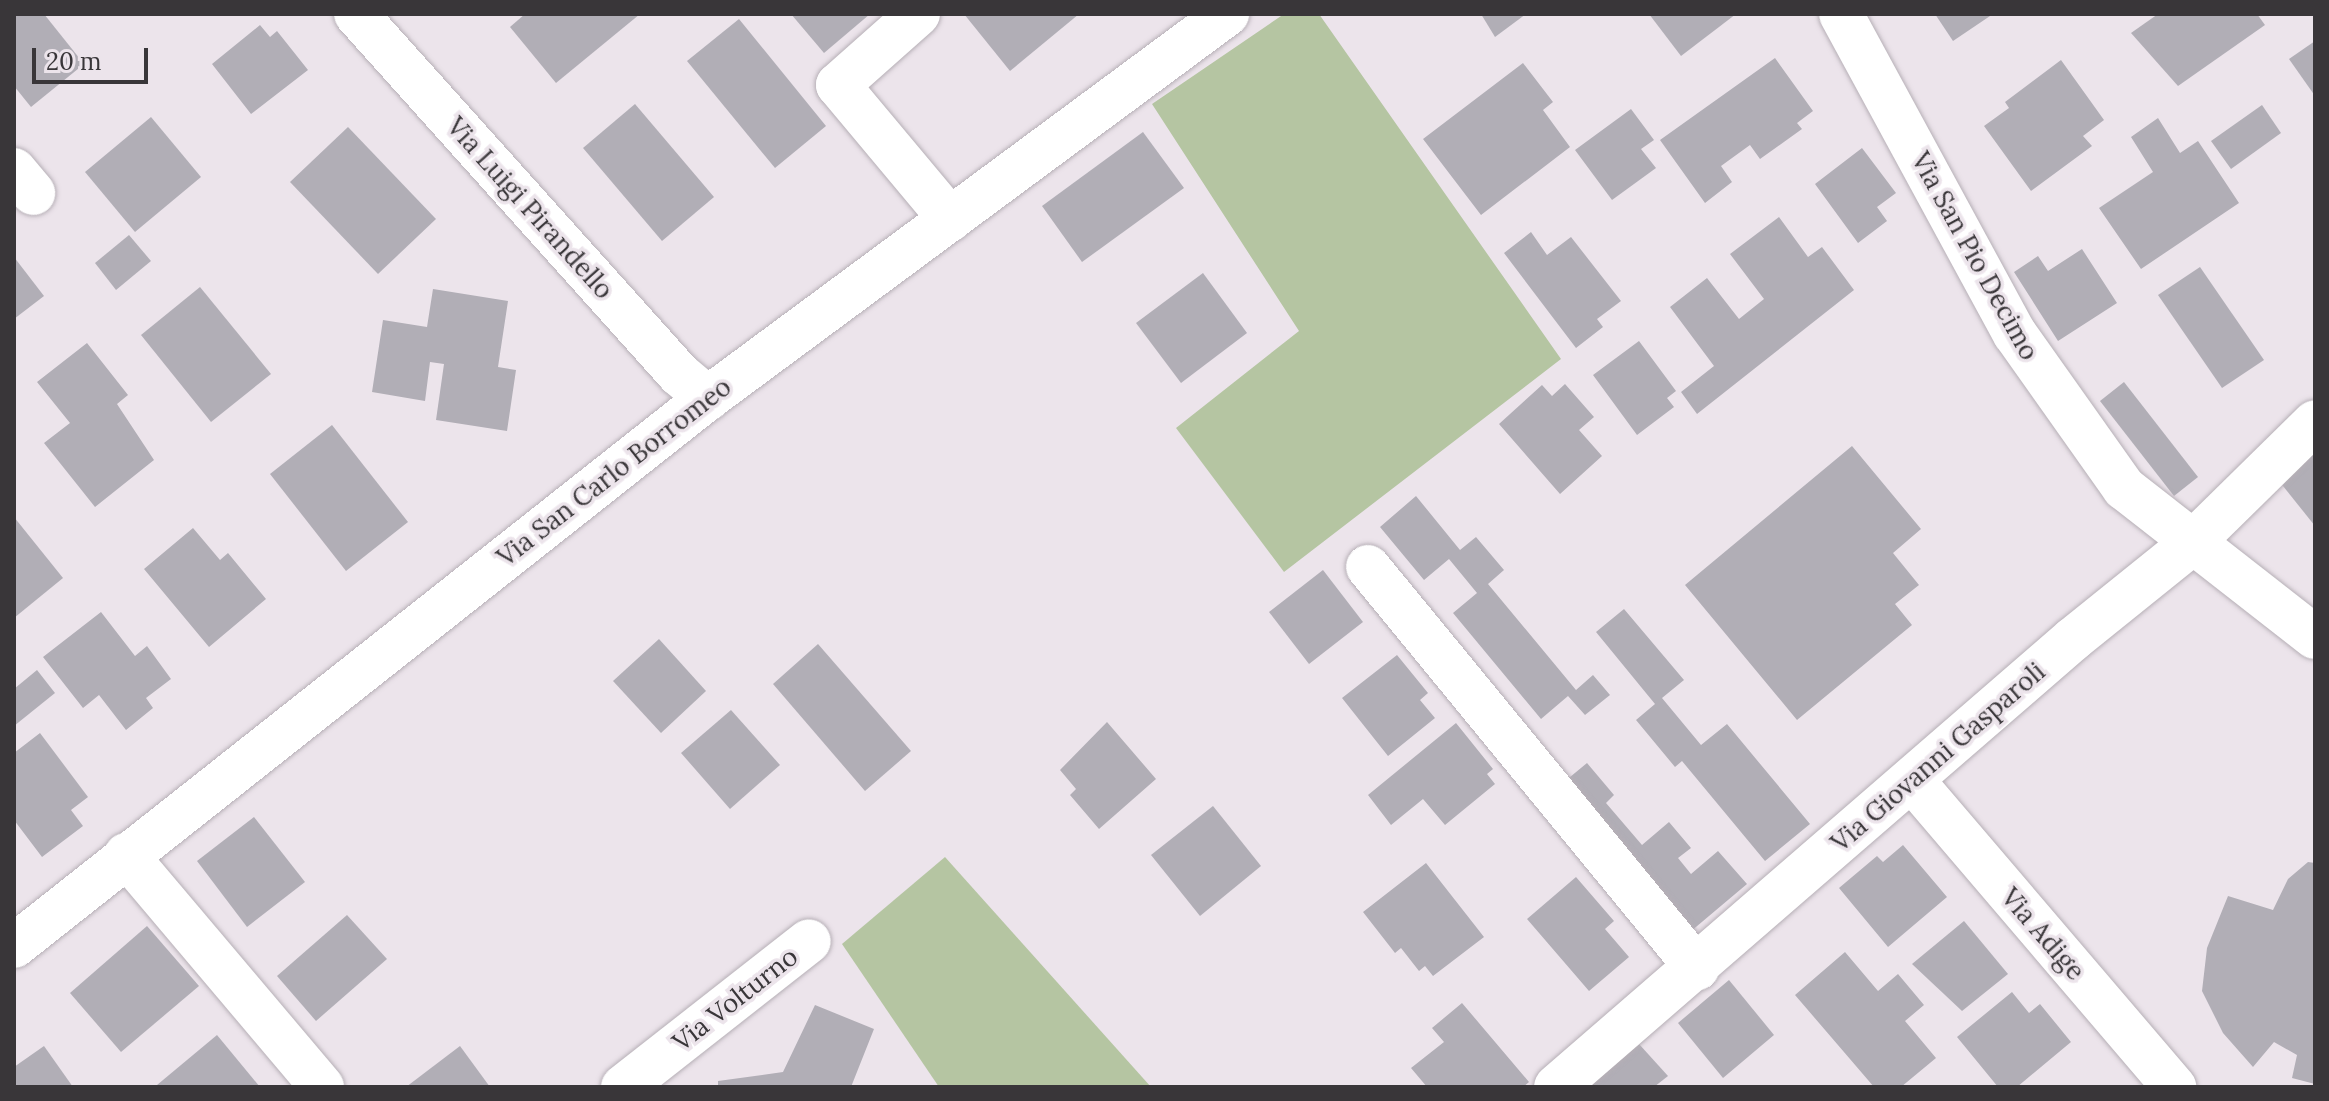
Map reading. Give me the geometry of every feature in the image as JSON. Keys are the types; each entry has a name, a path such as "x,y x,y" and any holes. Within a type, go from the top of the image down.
{"street":[{"name":"Via Luigi Pirandello","path":"356,14 679,374 708,398"},
{"path":"918,14 838,85 950,219"},
{"name":"Via San Carlo Borromeo","path":"14,946 708,398 1227,14"},
{"name":"Via San Pio Decimo","path":"1841,14 2015,334 2124,488 2190,545 2315,637"},
{"name":"Via Giovanni Gasparoli","path":"1556,1087 2190,545 2315,422"},
{"path":"1368,567 1697,968"},
{"name":"Via Adige","path":"1912,780 2174,1087"},
{"path":"126,855 322,1087"},
{"name":"Via Volturno","path":"623,1087 809,941"}],"green space":[{"path":"1284,14 1319,14 1561,359 1284,572 1176,428 1299,331 1152,104"},
{"path":"945,857 1151,1087 939,1087 842,944"}],"building":[{"path":"14,14 44,14 84,64 31,107 14,86"},
{"path":"525,14 640,14 556,83 510,27"},
{"path":"791,14 870,14 824,53"},
{"path":"964,14 1079,14 1010,71"},
{"path":"1481,14 1526,14 1495,37"},
{"path":"1649,14 1736,14 1681,56"},
{"path":"1935,14 1993,14 1953,41"},
{"path":"2158,14 2257,14 2265,25 2178,86 2131,33"},
{"path":"739,19 826,126 775,168 687,61"},
{"path":"260,25 270,37 277,31 308,70 251,114 212,64"},
{"path":"2315,41 2315,96 2289,59"},
{"path":"1775,58 1813,111 1797,123 1802,129 1760,159 1750,145 1721,166 1732,182 1705,203 1660,140"},
{"path":"2061,60 2104,120 2083,136 2092,146 2031,191 1984,126 2009,108 2005,102"},
{"path":"1523,63 1553,102 1543,110 1570,147 1481,215 1423,139"},
{"path":"635,104 714,197 662,241 583,148"},
{"path":"2262,105 2281,133 2231,169 2211,141"},
{"path":"1631,109 1654,140 1641,149 1656,168 1612,200 1575,150"},
{"path":"151,117 201,177 135,232 85,172"},
{"path":"2158,118 2180,153 2198,141 2239,203 2141,269 2099,208 2153,172 2131,137"},
{"path":"348,127 436,219 378,274 290,182"},
{"path":"1143,132 1184,188 1082,262 1042,206"},
{"path":"1862,148 1896,193 1877,207 1887,221 1858,243 1815,184"},
{"path":"1779,217 1808,257 1822,247 1854,290 1697,414 1681,392 1714,366 1670,307 1707,278 1739,319 1764,299 1730,254"},
{"path":"1531,232 1547,255 1571,237 1621,301 1597,319 1603,327 1576,348 1504,253"},
{"path":"129,235 151,261 116,290 95,263"},
{"path":"2082,249 2117,303 2058,341 2014,272 2038,256 2048,271"},
{"path":"14,257 44,296 14,319"},
{"path":"2200,267 2264,360 2222,388 2158,295"},
{"path":"1203,273 1247,333 1181,383 1136,323"},
{"path":"200,287 271,374 211,422 141,335"},
{"path":"433,289 508,301 498,367 516,370 507,431 436,420 444,364 430,362 425,401 372,392 383,320 427,327"},
{"path":"1639,341 1676,391 1667,398 1674,407 1637,435 1593,375"},
{"path":"87,343 128,395 117,404 154,460 95,507 44,443 70,423 37,382"},
{"path":"2124,382 2198,477 2174,496 2100,401"},
{"path":"1565,384 1594,417 1579,430 1602,456 1560,494 1499,424 1542,385 1552,396"},
{"path":"332,425 408,522 346,571 270,474"},
{"path":"1852,446 1921,529 1893,553 1919,585 1895,604 1912,625 1797,720 1685,585"},
{"path":"2315,453 2315,526 2279,481"},
{"path":"1416,496 1460,550 1476,537 1504,570 1488,584 1576,690 1593,675 1610,695 1585,715 1568,696 1541,719 1453,613 1477,593 1449,559 1424,580 1380,527"},
{"path":"14,517 63,578 14,618"},
{"path":"193,528 220,560 228,553 266,599 209,647 144,569"},
{"path":"1323,570 1363,622 1309,664 1269,612"},
{"path":"1624,609 1684,680 1662,698 1701,745 1727,724 1810,824 1765,861 1682,761 1675,767 1636,720 1655,704 1596,632"},
{"path":"101,612 135,656 147,646 171,679 146,698 153,708 126,730 99,695 83,708 43,657"},
{"path":"659,639 706,691 661,733 613,681"},
{"path":"818,644 911,751 865,791 773,684"},
{"path":"1397,655 1428,693 1420,700 1435,718 1388,756 1342,698"},
{"path":"37,670 55,693 14,726 14,689"},
{"path":"731,710 780,765 730,809 681,753"},
{"path":"1107,722 1156,779 1099,829 1070,795 1076,789 1060,770"},
{"path":"1456,723 1493,769 1487,774 1495,784 1445,825 1423,799 1391,825 1368,795"},
{"path":"40,733 88,797 71,810 83,826 42,857 14,820 14,753"},
{"path":"1587,763 1614,795 1606,803 1642,845 1669,822 1691,848 1678,858 1691,874 1718,851 1747,884 1690,932 1564,782"},
{"path":"1213,806 1261,866 1200,916 1151,855"},
{"path":"254,817 305,882 247,927 197,861"},
{"path":"1903,845 1947,897 1888,947 1839,888 1877,856 1883,862"},
{"path":"2308,862 2315,863 2315,1084 2292,1078 2297,1055 2274,1042 2253,1067 2223,1033 2202,991 2207,948 2228,896 2273,910 2288,879"},
{"path":"1426,863 1484,937 1433,976 1425,966 1419,971 1401,948 1395,953 1363,912"},
{"path":"1576,877 1614,921 1605,929 1629,957 1589,991 1527,919"},
{"path":"347,915 387,959 316,1021 277,976"},
{"path":"1964,921 2008,974 1962,1011 1912,964"},
{"path":"147,926 199,986 121,1052 70,993"},
{"path":"1845,952 1878,991 1898,974 1924,1005 1905,1021 1936,1058 1901,1087 1874,1087 1795,995"},
{"path":"1729,980 1774,1035 1723,1078 1678,1023"},
{"path":"2012,992 2029,1013 2040,1004 2071,1042 2017,1087 1998,1087 1957,1037"},
{"path":"1462,1003 1529,1082 1523,1087 1427,1087 1411,1068 1444,1042 1432,1028"},
{"path":"815,1005 874,1029 851,1087 718,1087 718,1081 783,1072"},
{"path":"217,1035 260,1087 158,1087 157,1085"},
{"path":"1639,1044 1668,1076 1654,1087 1589,1087"},
{"path":"44,1046 73,1087 14,1087 14,1067"},
{"path":"460,1046 490,1087 406,1087"}]}
